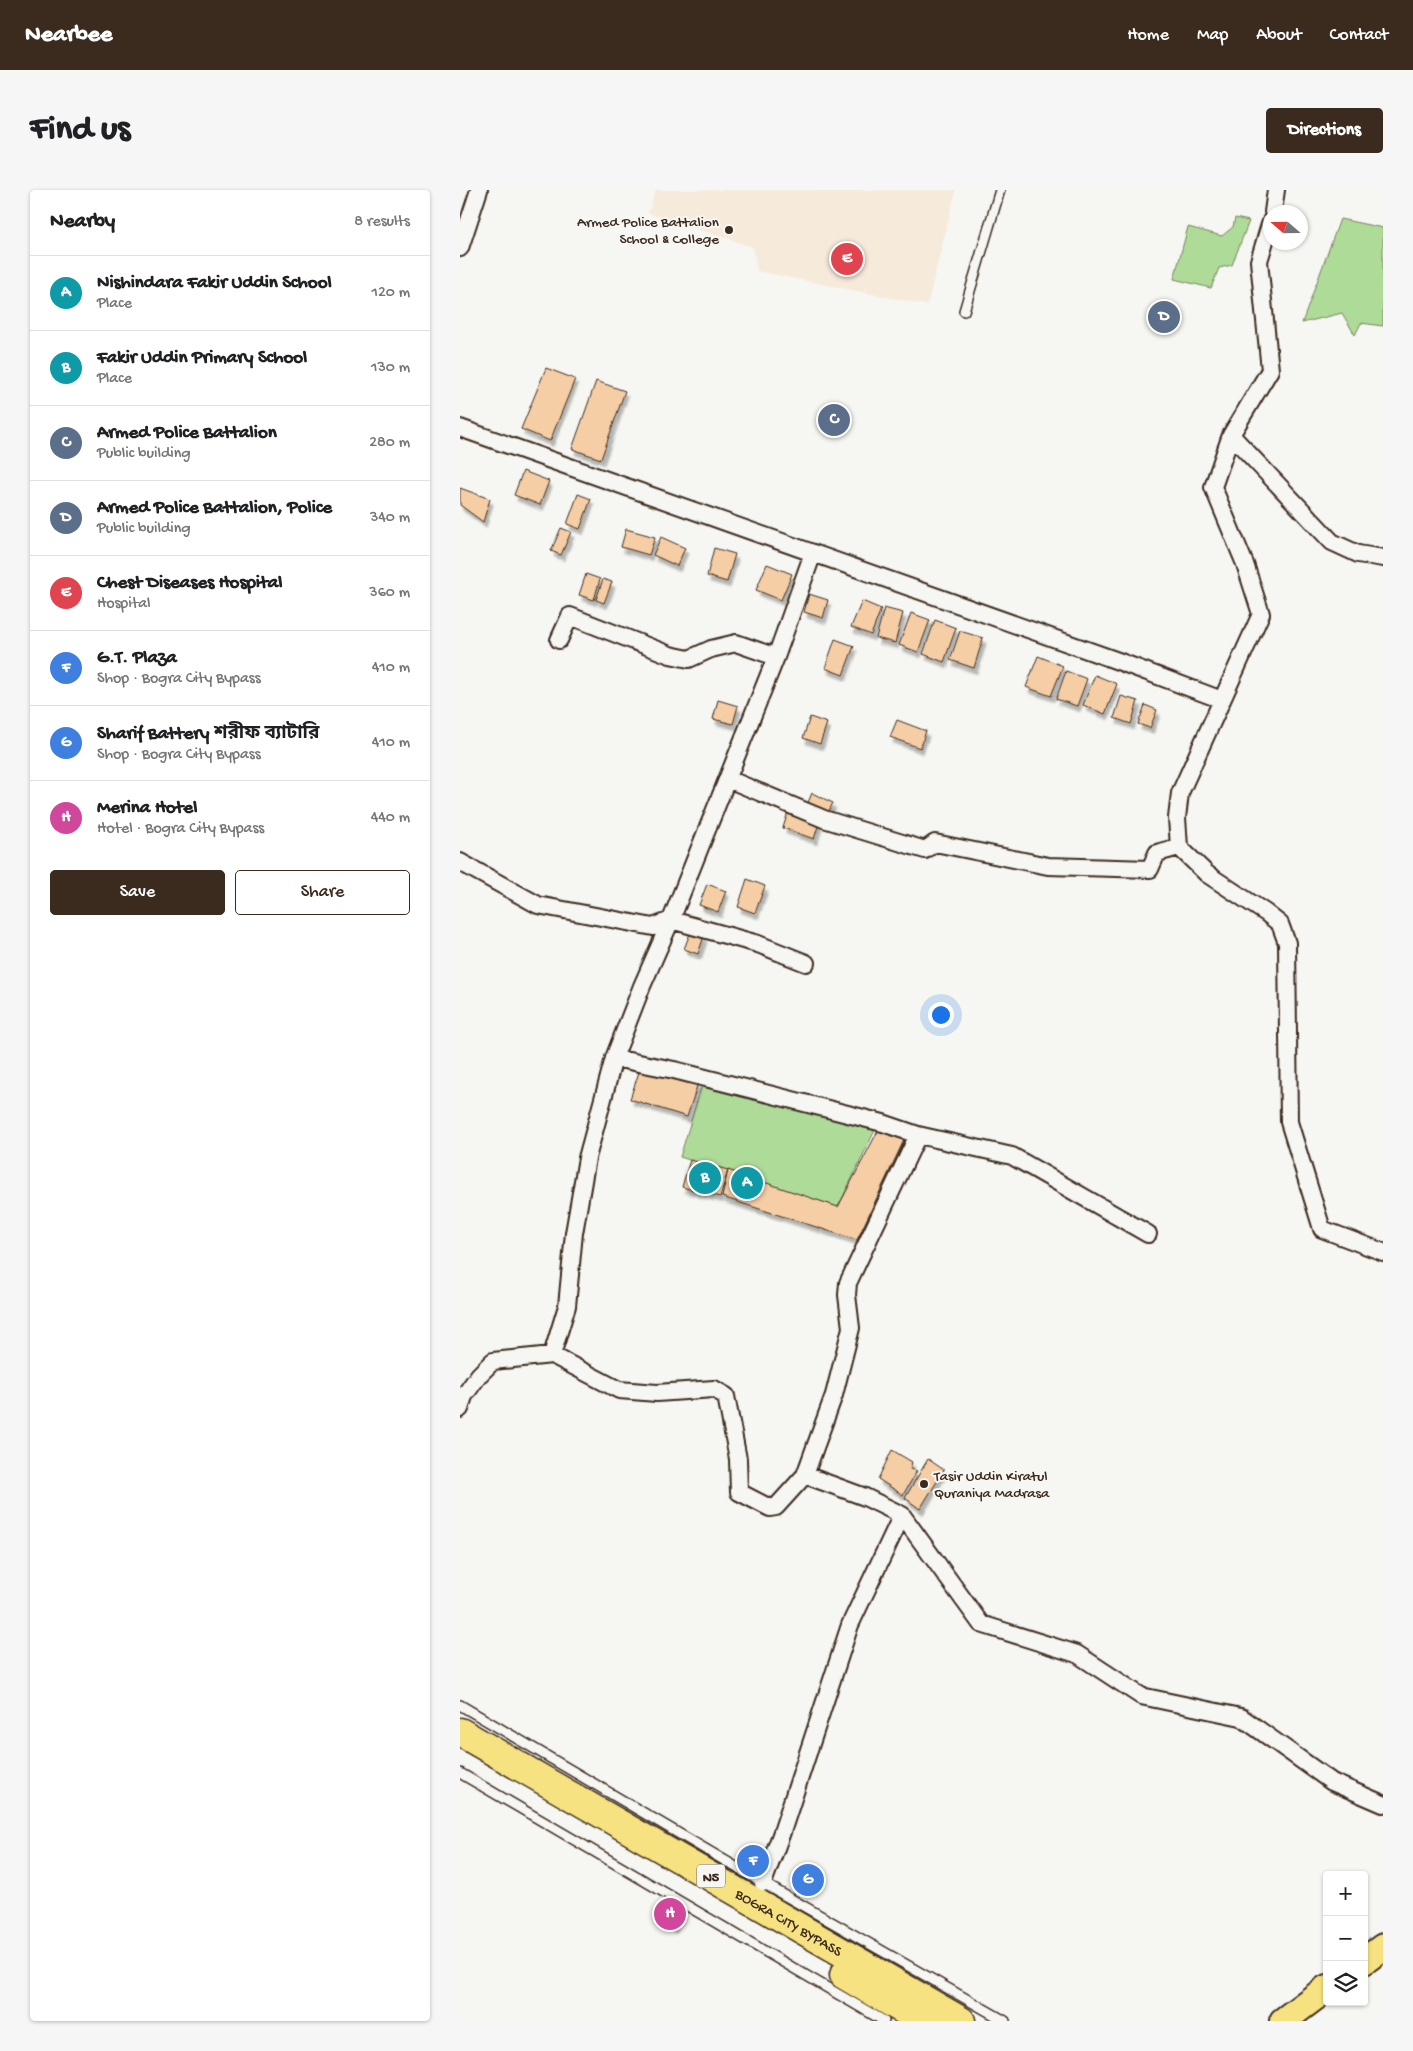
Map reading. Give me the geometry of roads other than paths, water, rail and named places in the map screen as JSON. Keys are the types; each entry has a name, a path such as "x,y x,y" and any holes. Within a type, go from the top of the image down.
{"highway":[{"name":"BOGRA CITY BYPASS","path":"460,1732 962,2021"},
{"name":"BOGRA CITY BYPASS","path":"460,1754 669,1871 922,2021"}],"main road":[{"path":"1368,1958 1383,1947"},
{"path":"1282,2021 1323,1991"}],"street":[{"path":"460,248 479,190"},
{"path":"1274,205 1276,190"},
{"path":"1263,246 1259,261 1270,370 1231,435 1213,487 1244,564 1261,614 1180,793 1177,818 1179,846 1207,874 1280,924 1287,943 1289,1122 1322,1229 1383,1252"},
{"path":"460,428 1118,661 1222,700"},
{"path":"1231,435 1332,542 1358,554 1383,558"},
{"path":"552,1354 568,1306 574,1233 587,1158 614,1058 728,779 814,553"},
{"path":"559,640 570,616 670,655 689,659 711,649 736,643 776,657"},
{"path":"728,779 824,819 925,850 935,843 1048,866 1150,869 1157,853 1179,846"},
{"path":"460,862 538,905 653,926 671,920 758,944 806,963"},
{"path":"614,1058 674,1070 883,1123 918,1135 1012,1156 1148,1234"},
{"path":"461,1400 479,1375 493,1361 552,1354 619,1390 657,1393 714,1389 726,1396 738,1460 739,1492 770,1508 776,1507 805,1475 834,1395 851,1328 847,1295 848,1283 918,1135"},
{"path":"805,1475 865,1496 902,1515 981,1624 1077,1654 1141,1696 1241,1717 1332,1782 1383,1804"},
{"path":"763,1883 782,1832 850,1625 902,1515"}],"lane":[{"path":"964,311 1000,190"},
{"path":"460,1705 763,1883 1005,2021"},
{"path":"460,1773 884,2021"}],"place":[{"name":"Armed Police Battalion School & College","path":"729,230"},
{"name":"Chest Diseases Hospital","path":"847,259"},
{"name":"Armed Police Battalion, Police","path":"1164,317"},
{"name":"Armed Police Battalion","path":"834,420"},
{"name":"Fakir Uddin Primary School","path":"705,1178"},
{"name":"Nishindara Fakir Uddin School","path":"747,1183"},
{"name":"Tasir Uddin Kiratul Quraniya Madrasa","path":"924,1484"},
{"name":"G.T. Plaza","path":"753,1861"},
{"name":"Sharif Battery শরীফ ব্যাটারি","path":"808,1880"},
{"name":"Merina Hotel","path":"670,1914"}]}
